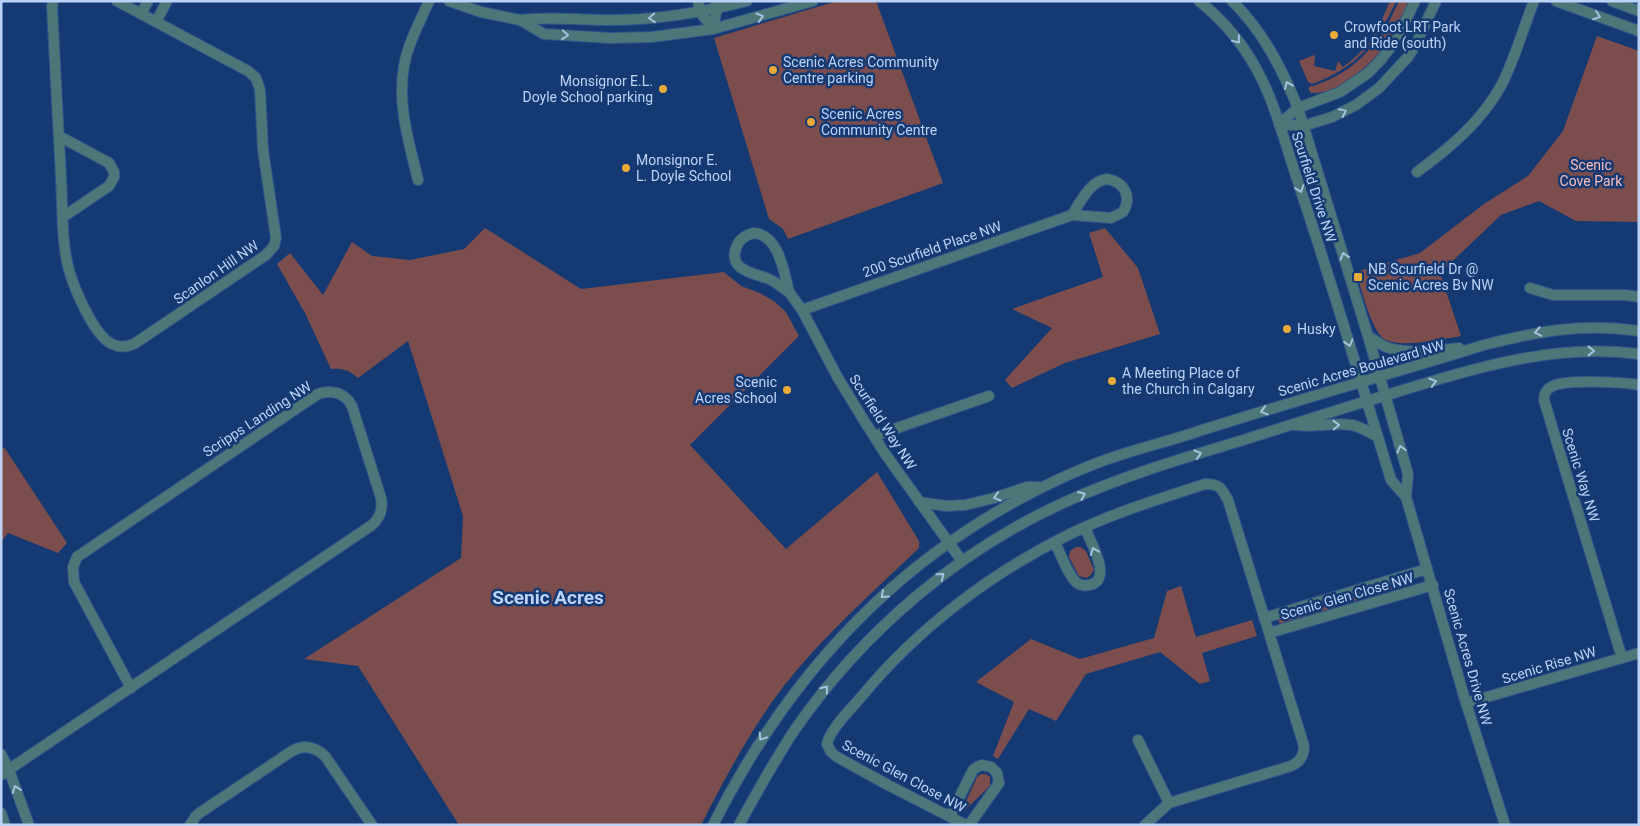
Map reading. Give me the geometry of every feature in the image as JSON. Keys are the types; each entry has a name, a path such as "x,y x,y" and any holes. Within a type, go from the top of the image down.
{"street":[{"name":"Scanlon Hill NW","path":"53,1 66,255 75,289 84,308 108,342 119,347 134,344 266,255 274,246 276,232 266,178 260,90 256,78 248,71 117,1"},
{"path":"141,14 148,1"},
{"path":"156,22 168,1"},
{"path":"418,180 404,118 401,90 404,65 429,1"},
{"path":"450,1 481,12 520,20 544,34 589,37 652,37 713,29 813,1"},
{"path":"520,20 541,17 604,20 634,19 699,6 747,1"},
{"name":"Scurfield Drive NW","path":"1200,1 1224,23 1250,58 1268,92 1367,401"},
{"name":"Scurfield Drive NW","path":"1232,1 1251,22 1272,52 1298,108 1386,396"},
{"path":"1279,124 1298,108 1340,92 1368,73 1397,39 1415,1"},
{"path":"1279,124 1303,126 1346,110 1365,100 1408,57 1436,1"},
{"path":"1418,172 1448,150 1468,130 1490,103 1511,63 1534,1"},
{"path":"1556,1 1639,31"},
{"path":"1612,1 1639,11"},
{"path":"713,29 717,5"},
{"path":"699,6 713,29"},
{"path":"59,136 109,163 114,172 114,177 109,186 63,217"},
{"name":"200 Scurfield Place NW","path":"802,310 1072,215 1105,218 1118,216 1123,212 1128,199 1125,189 1114,180 1101,180 1090,188 1072,215"},
{"name":"Scurfield Way NW","path":"789,292 782,265 769,239 754,233 741,239 736,246 735,254 741,268 772,280 789,292 802,310 838,378 874,436 962,561"},
{"path":"1530,288 1553,295 1625,295 1639,298"},
{"name":"Scenic Acres Boulevard NW","path":"712,825 759,742 790,697 841,637 882,596 935,552 995,513 1044,486 1119,455 1524,335 1550,330 1591,327 1639,331"},
{"path":"1368,336 1387,348 1399,350 1435,351 1484,346"},
{"path":"739,825 778,755 796,728 850,660 894,616 942,575 1020,525 1094,490 1166,464 1486,366 1547,353 1592,350 1639,354"},
{"name":"Scenic Way NW","path":"1622,658 1544,400 1547,390 1552,386 1560,384 1588,382 1639,384"},
{"name":"Scripps Landing NW","path":"5,772 131,688 376,521 381,511 381,498 352,406 346,398 330,391 318,394 78,557 73,566 74,582 131,688"},
{"path":"874,436 989,396"},
{"name":"Scenic Acres Drive NW","path":"1386,396 1408,474 1406,497 1466,703 1505,825"},
{"name":"Scenic Acres Drive NW","path":"1367,401 1391,480 1406,497"},
{"path":"1292,425 1308,427 1352,425 1378,437"},
{"name":"Scenic Glen Close NW","path":"968,825 844,762 831,752 828,747 828,741 867,690 927,630 989,582 1054,542 1085,528 1153,501 1205,484 1214,484 1220,487 1228,500 1304,746 1302,756 1291,766 1169,803 1145,825"},
{"path":"919,502 946,506 964,505 1027,488 1044,486"},
{"path":"1054,542 1074,580 1083,586 1093,584 1100,578 1102,568 1085,528"},
{"name":"Scenic Glen Close NW","path":"1264,618 1427,569"},
{"name":"Scenic Glen Close NW","path":"1269,632 1433,585"},
{"name":"Scenic Rise NW","path":"1466,703 1639,652"},
{"path":"1138,740 1169,803"},
{"path":"190,825 201,812 292,751 307,747 325,756 372,825"},
{"path":"1,754 5,772 29,825"},
{"path":"950,816 973,770 982,765 991,767 998,773 999,783 968,825"},
{"path":"1,813 5,825"}],"green space":[{"path":"837,1 876,1 943,183 788,239 783,229 769,219 714,38"},
{"path":"1390,1 1396,1 1389,16 1373,41 1353,62 1327,78 1312,84 1308,82 1299,61 1314,55 1314,66 1335,71 1338,61 1343,67 1360,53 1372,38"},
{"path":"1399,1 1409,1 1398,26 1390,40 1366,67 1345,83 1333,89 1311,93 1309,87 1336,76 1363,56 1388,29 1387,26"},
{"name":"Scenic Cove Park","path":"1597,36 1639,51 1639,222 1576,221 1539,201 1501,215 1440,273 1461,336 1411,343 1391,342 1384,339 1379,334 1371,318 1356,272 1420,253 1484,204 1528,176 1563,131"},
{"path":"485,228 581,289 724,272 741,286 760,293 775,302 786,312 799,336 690,445 786,549 877,472 919,541 919,548 831,632 783,687 749,737 701,825 459,825 358,666 304,659 461,558 463,516 408,341 358,378 345,370 331,369 305,313 277,264 290,253 323,295 352,242 372,256 410,260 464,249"},
{"path":"1105,228 1138,268 1160,334 1065,363 1012,388 1005,380 1052,328 1012,309 1103,277 1089,233"},
{"path":"4,447 67,543 58,553 8,533 1,542 1,450"},
{"path":"1076,547 1081,547 1086,551 1094,570 1086,578 1079,576 1069,557 1070,551"},
{"path":"1399,582 1400,587 1345,604 1343,599"},
{"path":"1181,586 1196,637 1252,620 1257,636 1202,653 1210,681 1200,684 1160,652 1086,674 1056,721 1029,709 998,759 993,756 1014,702 976,682 1031,639 1080,659 1154,638 1167,591"},
{"path":"1335,602 1336,607 1280,624 1278,620"},
{"path":"981,774 986,774 990,777 990,786 965,810 963,808 977,777"}],"place":[{"name":"Crowfoot LRT Park and Ride (south)","path":"1334,35"},
{"name":"Scenic Acres Community Centre parking","path":"773,70"},
{"name":"Monsignor E.L. Doyle School parking","path":"663,89"},
{"name":"Scenic Acres Community Centre","path":"811,122"},
{"name":"Monsignor E. L. Doyle School","path":"626,168"},
{"name":"NB Scurfield Dr @ Scenic Acres Bv NW","path":"1358,277"},
{"name":"Husky","path":"1287,329"},
{"name":"A Meeting Place of the Church in Calgary","path":"1112,381"},
{"name":"Scenic Acres School","path":"787,390"}],"district":[{"name":"Scenic Acres","path":"548,597"}]}
